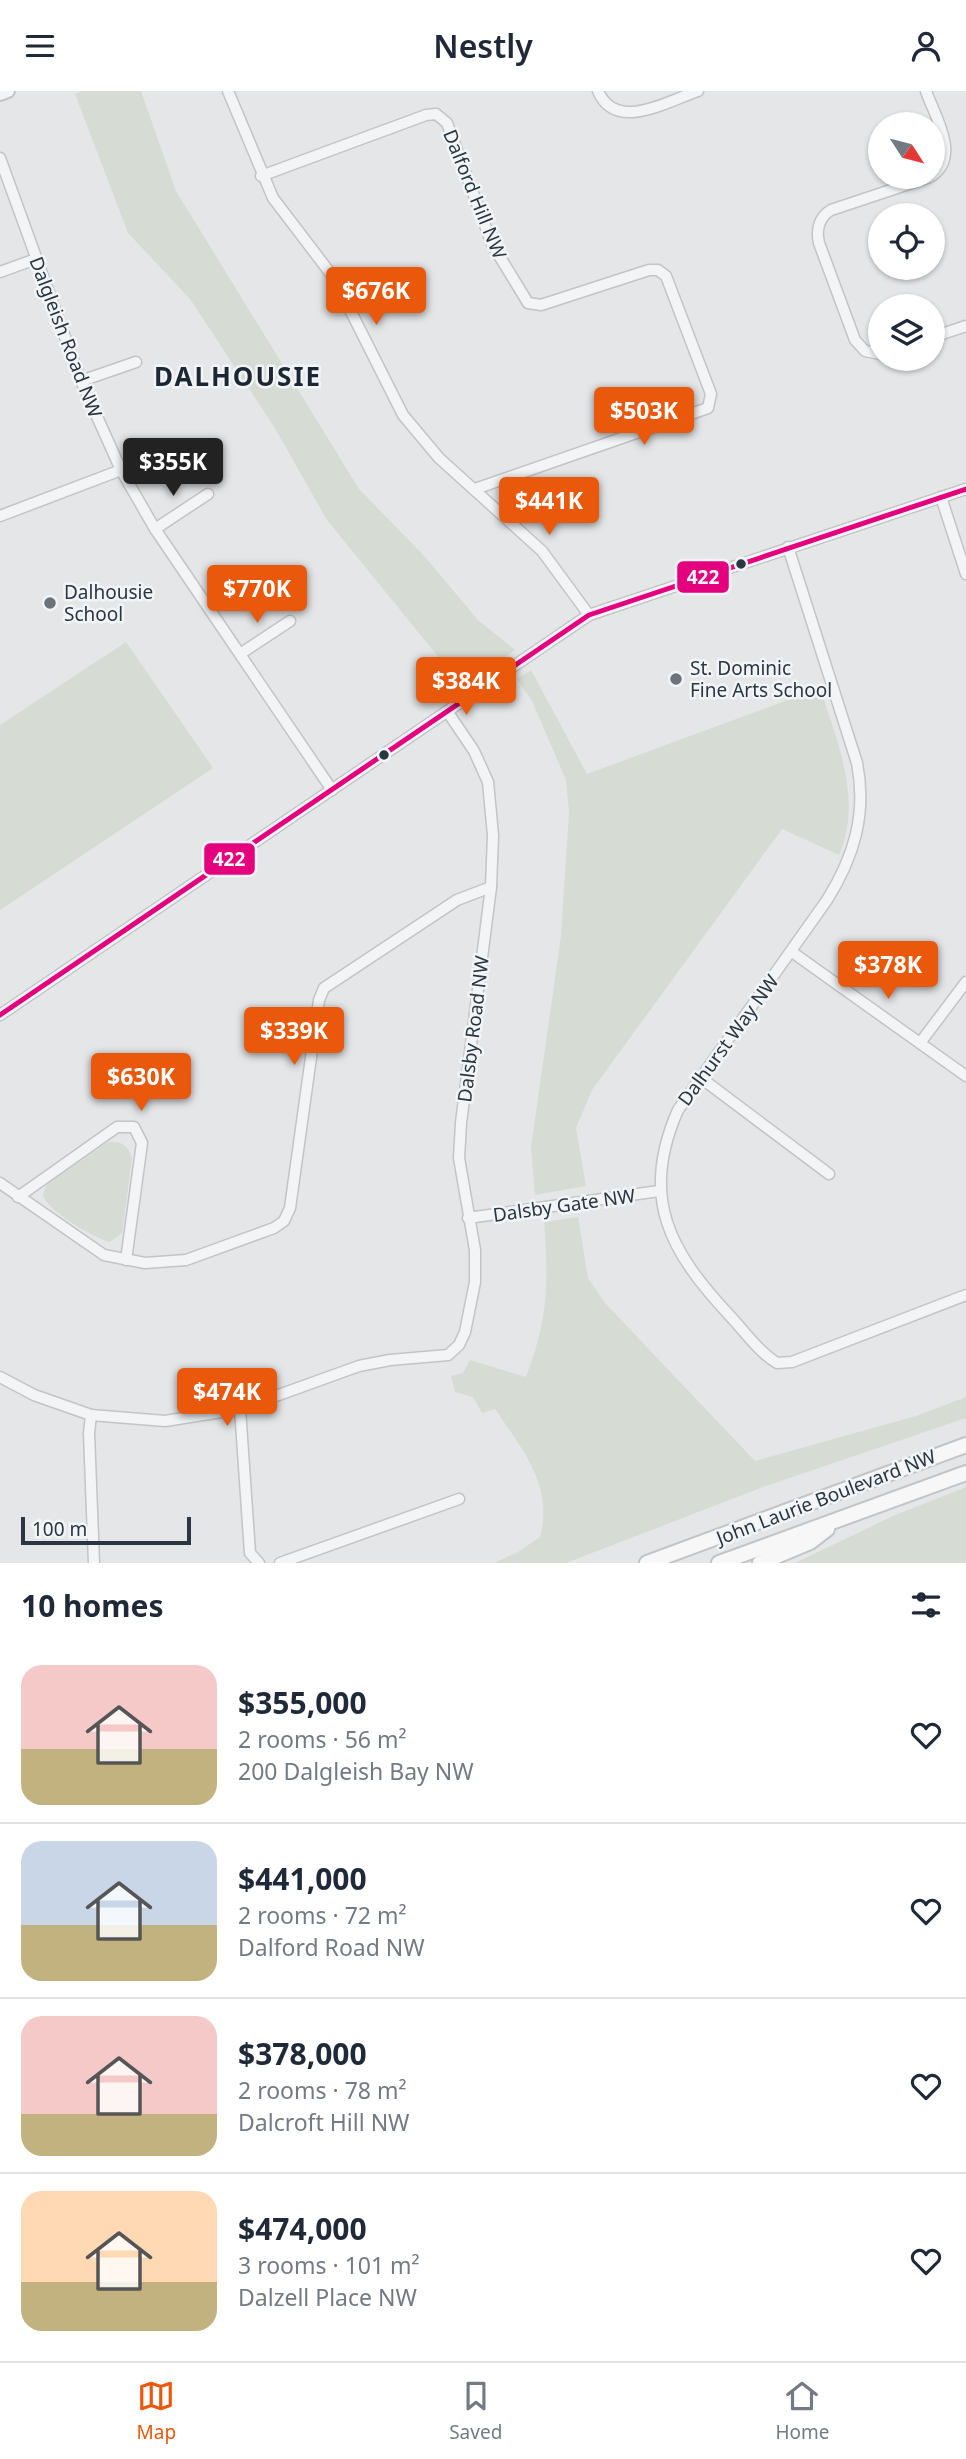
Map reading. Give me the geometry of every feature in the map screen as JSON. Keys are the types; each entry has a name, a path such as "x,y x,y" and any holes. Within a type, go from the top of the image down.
{"main road":[{"name":"John Laurie Boulevard NW","path":"653,1562 966,1445"},
{"name":"John Laurie Boulevard NW","path":"719,1563 966,1473"},
{"path":"760,1563 810,1542 835,1522"}],"street":[{"path":"0,94 8,91"},
{"path":"228,91 261,176 289,223 334,278 403,415 439,458 542,551 589,615"},
{"path":"598,91 610,108 625,114 698,91"},
{"path":"926,91 933,112"},
{"name":"Dalford Hill NW","path":"261,176 426,115 436,114 447,123 492,244 528,303 541,305 649,270 658,270 666,276 711,394 708,408 475,489"},
{"path":"945,145 945,163"},
{"name":"Dalgleish Road NW","path":"0,158 81,381 121,470 155,529 332,790"},
{"path":"868,352 855,340 818,243 817,230 822,217 831,210 893,189"},
{"path":"0,272 36,259"},
{"path":"945,333 966,326"},
{"path":"81,381 136,362"},
{"path":"0,516 121,470"},
{"path":"0,1015 589,615 966,489"},
{"path":"155,529 208,493"},
{"path":"941,497 966,574"},
{"name":"Dalhurst Way NW","path":"788,547 853,750 861,799 858,831 842,876 672,1124 659,1191 673,1238 689,1269 777,1363 792,1362 966,1295"},
{"path":"240,654 290,621"},
{"name":"Dalsby Road NW","path":"240,1409 359,1366 390,1360 437,1358 452,1353 461,1340 475,1295 475,1250 459,1158 461,1123 492,887 494,835 488,782 474,751 447,711"},
{"path":"0,1183 87,1245 104,1255 126,1260 156,1263 186,1260 274,1228 284,1221 290,1208 319,1000 324,988 457,900 492,887"},
{"path":"792,952 966,1076"},
{"path":"920,1043 966,982"},
{"path":"701,1078 829,1174"},
{"path":"18,1197 117,1127 134,1127 142,1143 126,1260"},
{"name":"Dalsby Gate NW","path":"468,1218 659,1191"},
{"path":"0,1377 34,1395 91,1415 165,1421 240,1409 250,1553 259,1563"},
{"path":"91,1415 89,1433 94,1563"},
{"path":"280,1563 459,1499"}],"shaded area":[{"path":"82,91 141,91 176,191 359,489 426,558 478,620 515,650 462,686 327,520 273,425 190,299 128,233 75,94"},
{"path":"126,642 213,768 0,910 0,725"},
{"path":"531,670 587,774 820,688 845,771 849,813 839,855 782,829 592,1090 576,1128 586,1186 535,1195 531,1147 561,936 569,812 566,780 532,701 517,679"},
{"path":"108,1142 123,1145 132,1158 122,1233 110,1242 82,1229 61,1215 43,1194 47,1184"},
{"path":"578,1217 588,1278 605,1303 755,1461 916,1416 966,1397 966,1418 763,1487 566,1563 494,1563 518,1552 540,1537 543,1501 533,1469 495,1409 482,1413 473,1397 455,1392 451,1376 463,1373 470,1360 526,1377 543,1319 546,1283 544,1222"},
{"path":"966,1487 966,1563 795,1563 893,1516"}],"transit line":[{"name":"422","path":"0,1015 589,615 966,489"}],"place":[{"name":"Dalhousie School","path":"50,603"},
{"name":"St. Dominic Fine Arts School","path":"676,679"}],"district":[{"name":"DALHOUSIE","path":"238,377"}]}
